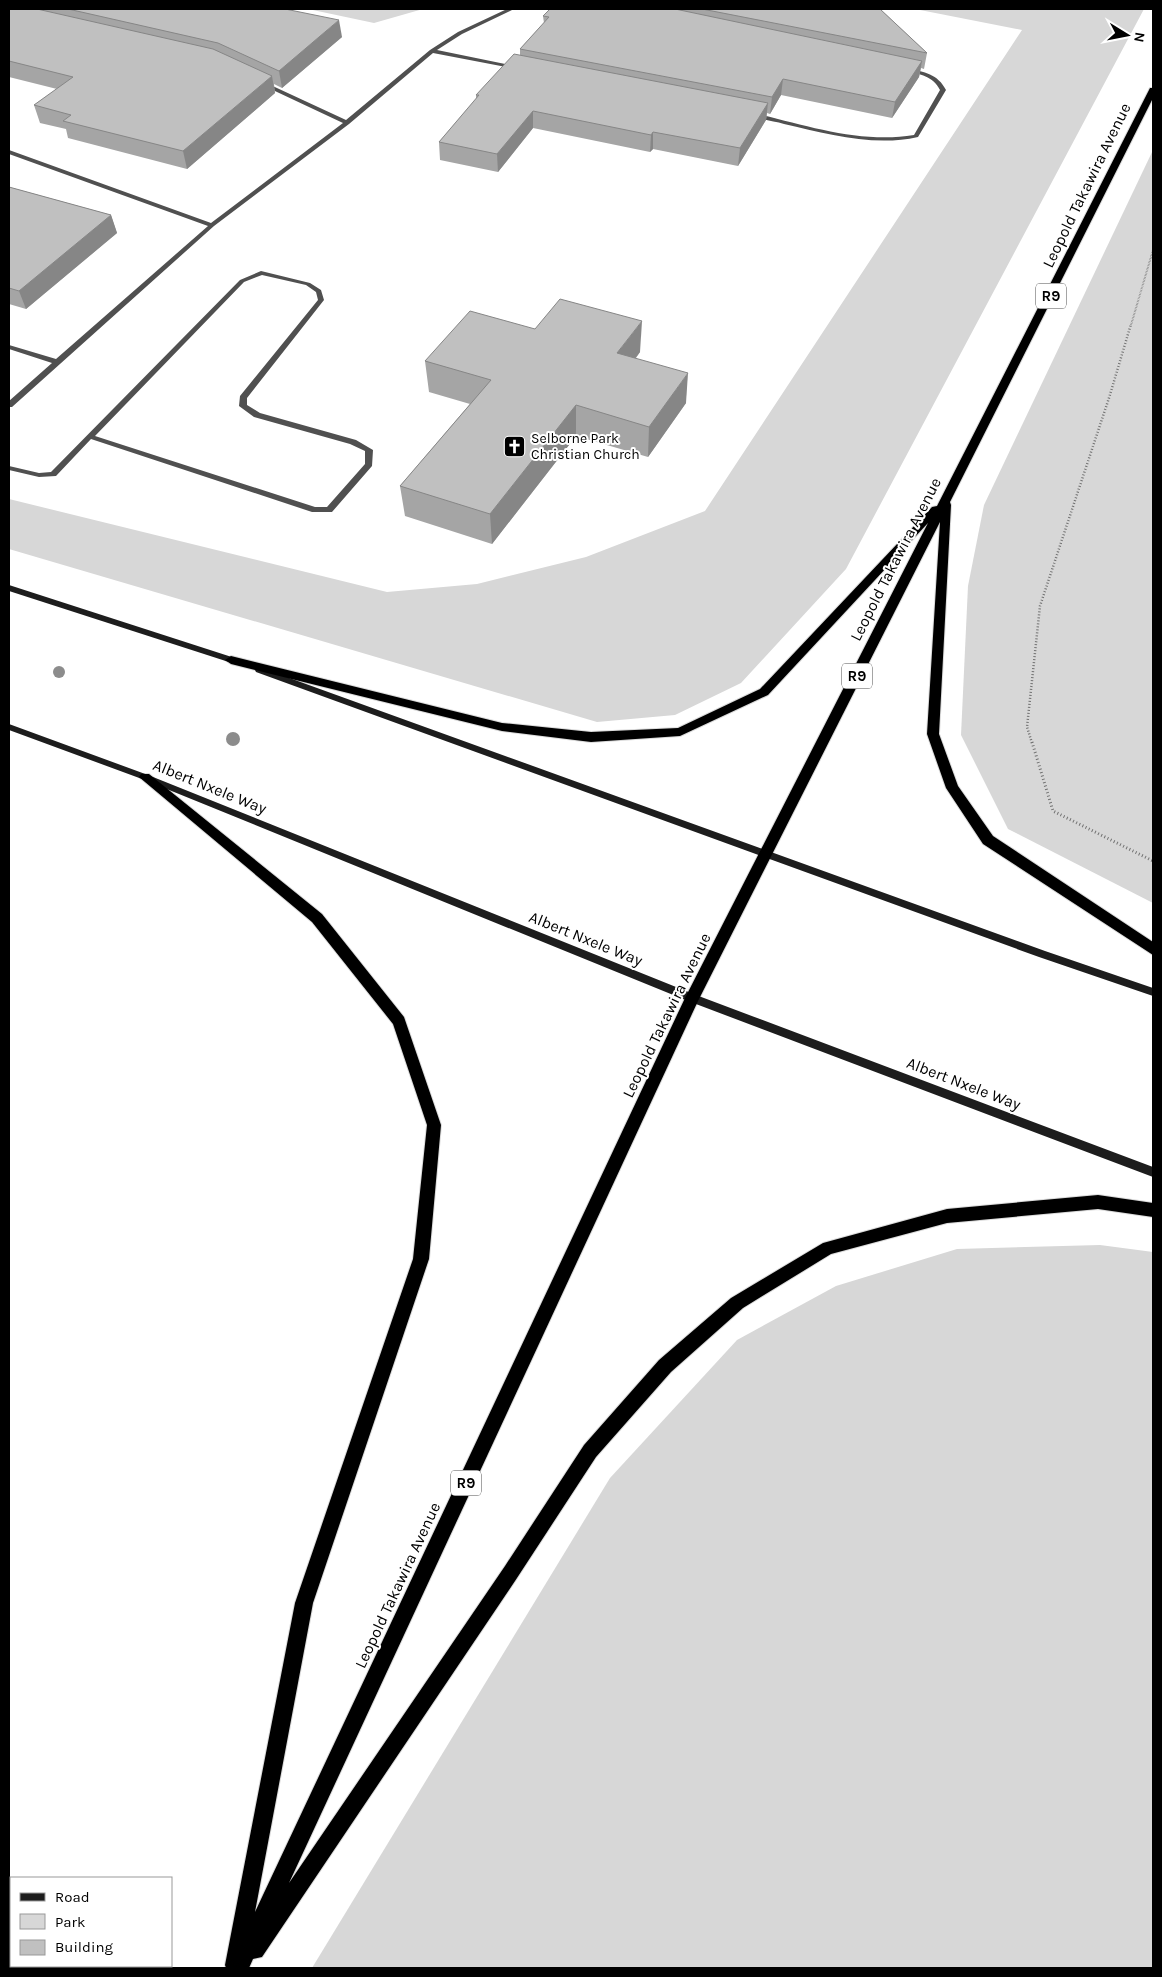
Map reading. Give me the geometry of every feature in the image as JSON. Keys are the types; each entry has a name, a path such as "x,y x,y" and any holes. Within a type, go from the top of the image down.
{"highway":[{"name":"Leopold Takawira Avenue","path":"241,1968 692,998 769,853 946,500 1095,211 1153,90"},
{"path":"231,660 502,727 591,737 680,732 764,692 837,612 946,500"},
{"path":"946,500 933,734 952,788 988,840 1153,949"},
{"path":"145,777 317,918 398,1021 434,1125 421,1259 304,1603 234,1968"},
{"path":"241,1968 511,1572 590,1451 665,1366 737,1303 828,1248 947,1216 1098,1202 1153,1210"}],"main road":[{"path":"9,588 231,660 769,853 1042,954 1153,992"},
{"name":"Albert Nxele Way","path":"9,727 145,777 692,998 1153,1172"}],"street":[{"path":"9,405 212,225 347,123 432,51 460,33 511,9"},
{"path":"432,51 523,69"},
{"path":"747,114 875,139 905,139 916,136 943,90 940,82 932,76 898,68"},
{"path":"253,79 347,123"},
{"path":"9,152 212,225"},
{"path":"9,468 39,475 53,474 242,281 261,274 308,284 319,291 321,300 243,398 243,406 258,415 353,442 369,450 369,464 329,510 315,510 91,437"},
{"path":"9,347 57,362"}],"path":[{"path":"1153,250 1109,398 1040,606 1027,727 1053,811 1153,861"}],"green space":[{"path":"308,9 423,9 374,23"},
{"path":"915,9 1144,9 846,569 741,683 675,715 597,722 9,549 9,499 387,592 477,584 586,557 705,511 1022,30"},
{"path":"1153,150 1153,903 1008,829 961,735 968,586 984,505"},
{"path":"1100,1245 1153,1252 1153,1968 312,1968 610,1478 737,1340 836,1286 957,1249"}],"building":[{"path":"9,9 37,9 213,49 272,76 183,151 63,121 71,115 34,105 73,77 9,61"},
{"path":"68,9 285,9 339,20 279,71 218,43"},
{"path":"550,9 675,9 922,61 895,102 783,79 772,97 520,49 549,17 543,16"},
{"path":"702,9 880,9 927,53"},
{"path":"514,54 768,103 740,148 653,132 651,135 533,111 497,154 439,142 479,95 476,95"},
{"path":"9,187 111,215 19,291 9,288"},
{"name":"Selborne Park Christian Church","path":"560,299 642,321 617,353 688,373 649,427 576,405 490,514 400,486 491,380 425,361 470,311 535,329"}],"place":[{"name":"Selborne Park Christian Church","path":"515,446"}]}
